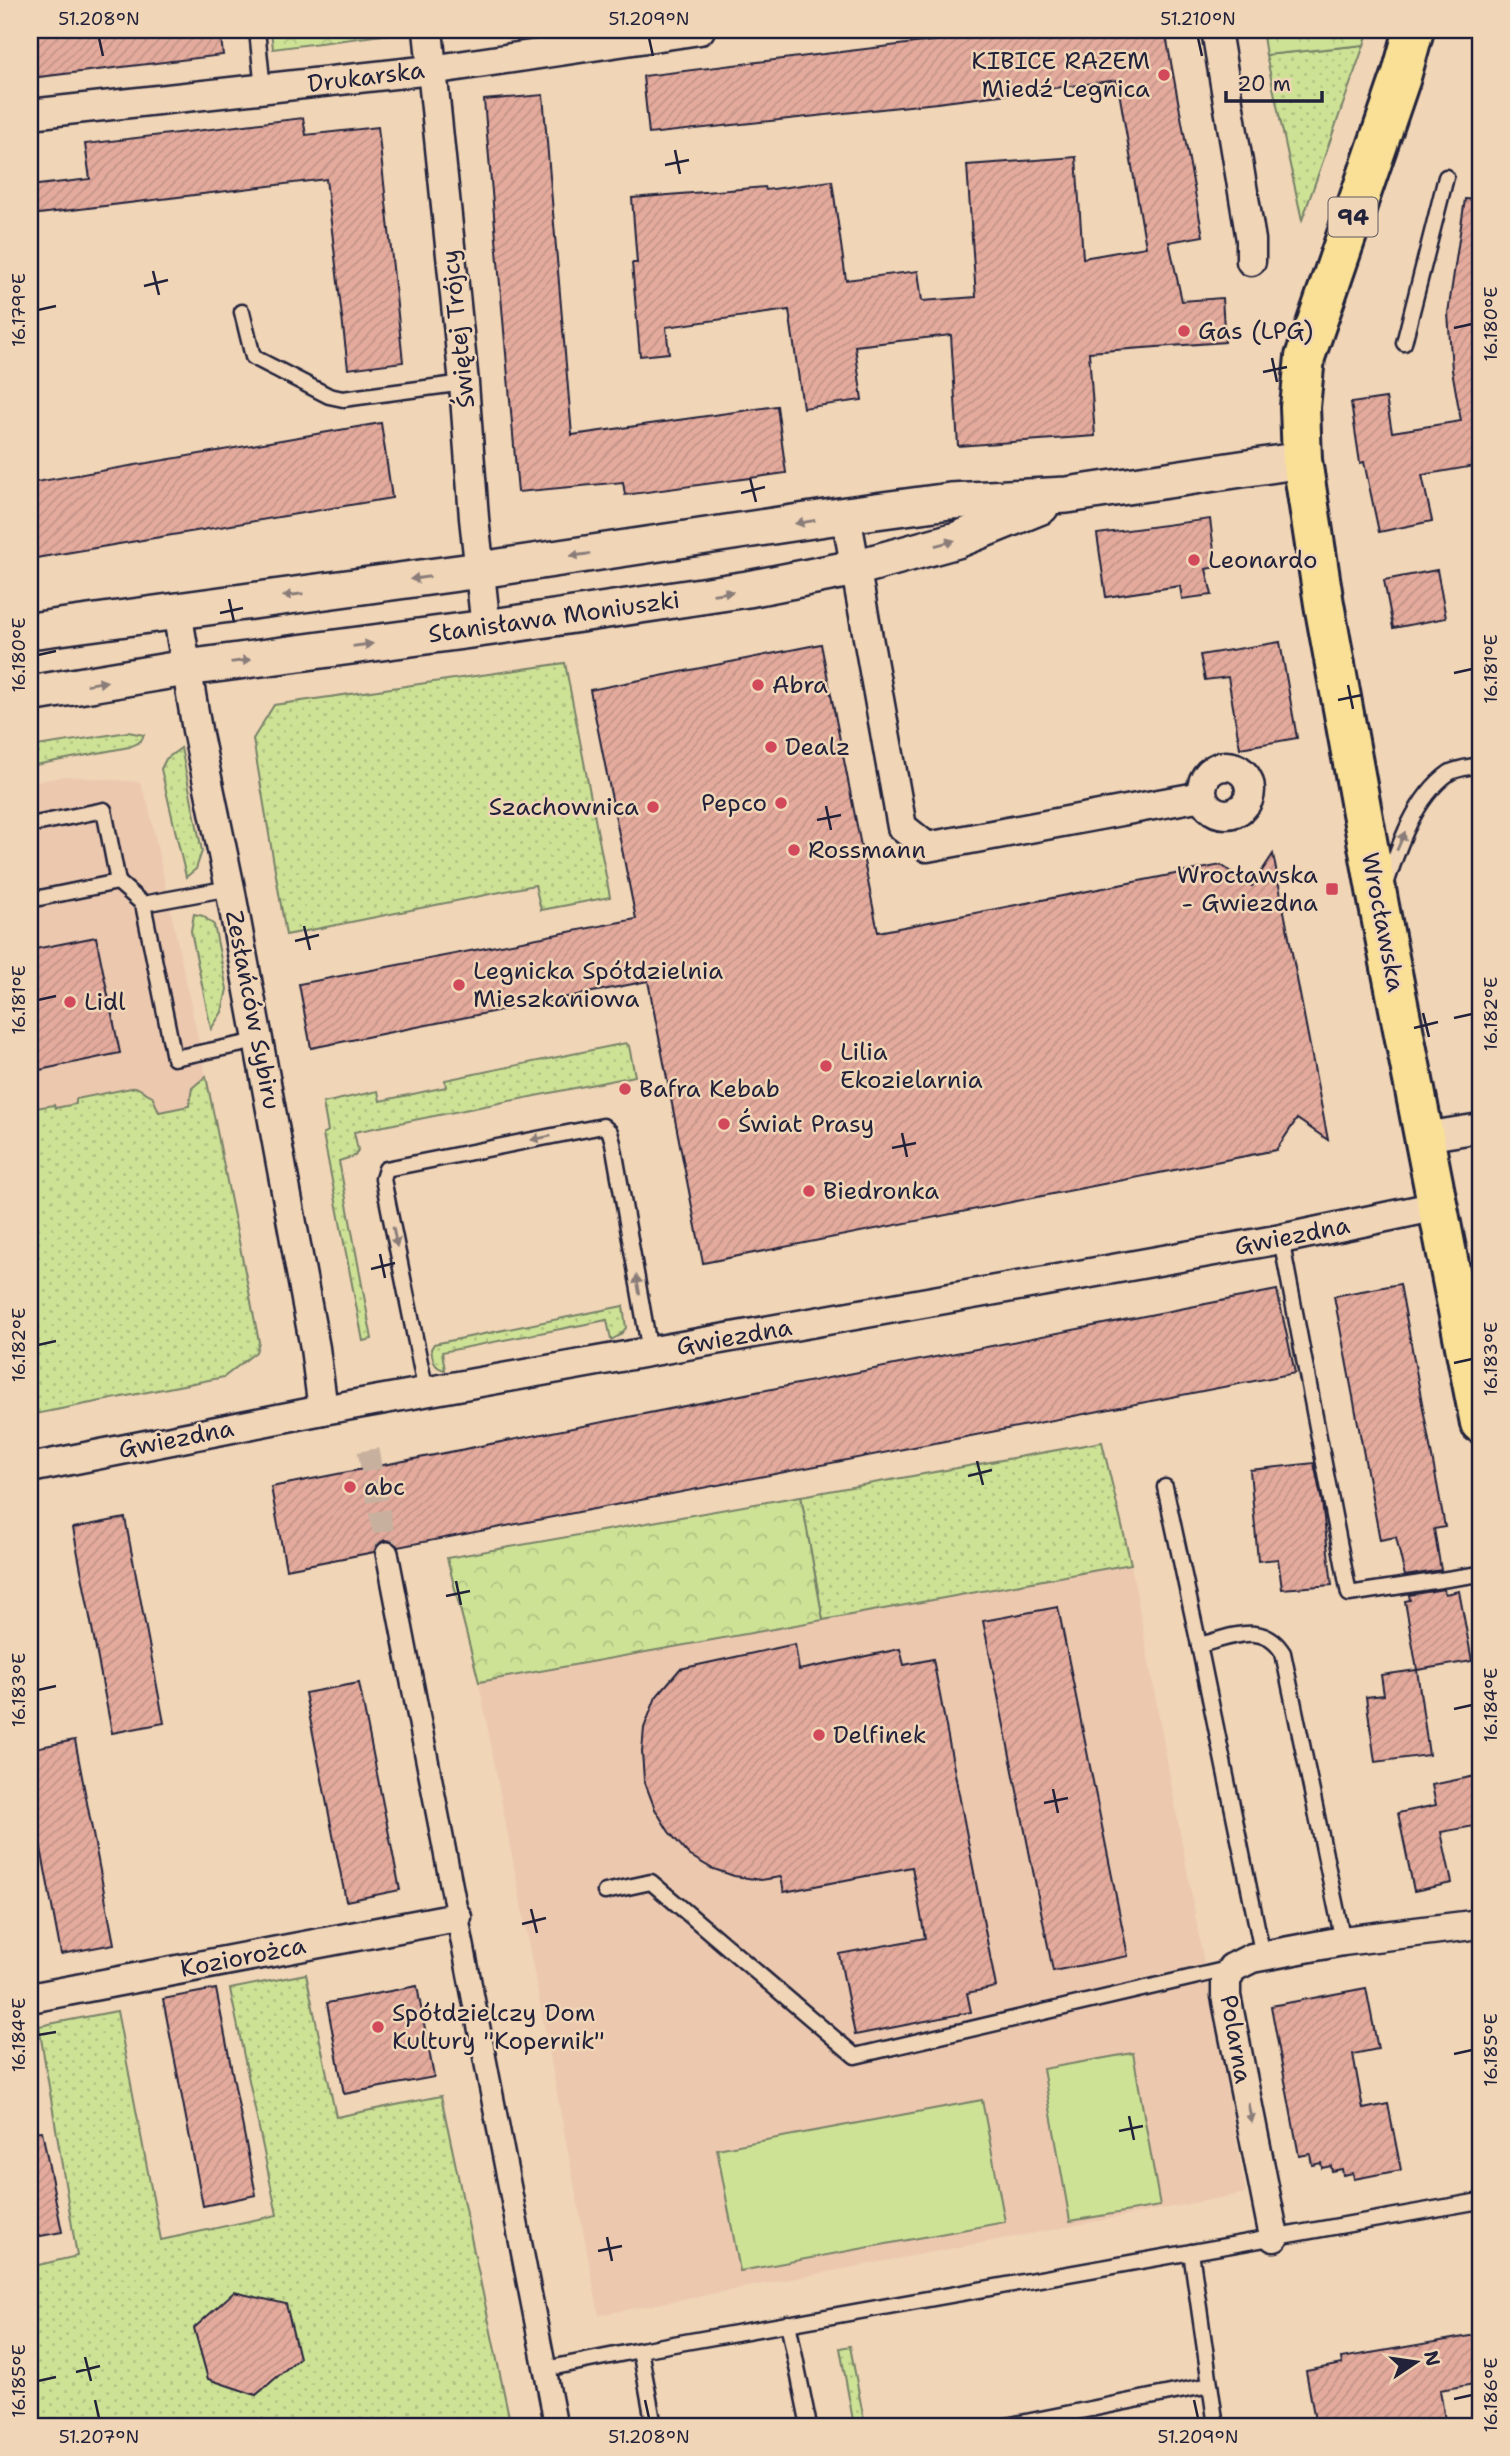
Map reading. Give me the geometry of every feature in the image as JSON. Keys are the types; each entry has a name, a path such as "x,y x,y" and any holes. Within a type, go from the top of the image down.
{"main road":[{"name":"94","path":"1302,460 1300,407 1305,357 1401,77 1414,30"},
{"name":"Wrocławska","path":"1302,460 1324,604 1379,906 1480,1423"}],"street":[{"name":"Świętej Trójcy","path":"428,30 486,628"},
{"name":"Drukarska","path":"30,114 431,70 700,30"},
{"path":"1216,30 1251,240 1251,261"},
{"name":"Stanisława Moniuszki","path":"30,631 480,570 846,515 950,502 1068,495 1302,460"},
{"name":"Stanisława Moniuszki","path":"30,694 186,668 486,628 748,589 855,568 957,540 1068,495"},
{"path":"846,515 902,827 927,848 1202,796"},
{"name":"Zesłańców Sybiru","path":"177,611 315,1348 323,1410"},
{"path":"1424,1137 1480,1128"},
{"name":"Gwiezdna","path":"30,1468 323,1410 1281,1239 1438,1206"},
{"path":"387,1553 556,2426"},
{"name":"Koziorożca","path":"30,1998 457,1917"},
{"name":"Polarna","path":"1274,2237 1226,1996 1226,1981 1232,1968 1240,1962 1263,1956 1343,1941 1480,1924"}],"lane":[{"path":"257,30 263,90"},
{"path":"1404,343 1446,177"},
{"path":"242,312 253,357 329,396 343,399 464,383"},
{"path":"1379,906 1400,840 1419,808 1436,785 1451,771 1480,765"},
{"path":"30,825 104,810 118,882 143,904 174,1058 258,1041"},
{"path":"30,900 118,882"},
{"path":"143,904 230,888"},
{"path":"426,1392 383,1179 386,1170 603,1126 610,1132 613,1143 650,1352"},
{"path":"1281,1239 1349,1594 1480,1573"},
{"path":"1165,1486 1263,1956"},
{"path":"1199,1645 1248,1634 1263,1634 1275,1640 1283,1653 1343,1941"},
{"path":"605,1892 651,1882 855,2056 1232,1968"},
{"path":"545,2369 788,2323 1480,2201"},
{"path":"1191,2252 1216,2426"},
{"path":"788,2323 808,2426"},
{"path":"640,2350 654,2426"},
{"path":"1006,2426 1210,2385"}],"shaded area":[{"path":"65,776 140,782 148,804 206,1076 192,1088 189,1106 30,1145 30,783"},
{"path":"1131,1564 1246,2193 599,2315 479,1682"}],"green space":[{"path":"271,30 398,30 399,33 273,49"},
{"path":"1262,30 1369,30 1364,45 1266,55"},
{"path":"1364,45 1302,220 1266,55"},
{"path":"565,663 610,897 541,910 535,885 286,935 253,739 274,705"},
{"path":"128,732 144,735 140,742 129,747 30,766 30,747"},
{"path":"181,748 202,851 196,869 186,877 161,769 166,759"},
{"path":"194,914 203,916 214,925 227,989 222,1012 211,1029 191,931"},
{"path":"626,1043 629,1046 635,1076 354,1132 358,1150 355,1156 339,1161 372,1339 363,1341 323,1134 328,1131 323,1103 378,1091 380,1101 446,1087 445,1080"},
{"path":"206,1076 259,1342 256,1352 224,1377 30,1415 30,1109 76,1104 76,1099 136,1087 152,1096 159,1112 189,1106 192,1088"},
{"path":"623,1306 626,1328 611,1340 607,1320 442,1352 445,1370 438,1367 433,1360 431,1349 434,1344"},
{"path":"1102,1442 1131,1564 823,1620 801,1496"},
{"path":"801,1496 823,1620 479,1682 447,1558"},
{"path":"306,1974 336,2117 441,2096 511,2426 30,2426 30,2267 77,2256 39,2026 117,2011 161,2240 277,2215 230,1989"},
{"path":"1133,2053 1160,2206 1070,2221 1043,2069"},
{"path":"982,2100 1005,2222 740,2271 717,2149"},
{"path":"850,2346 865,2426 854,2426 840,2348"}],"building":[{"path":"30,30 220,30 223,55 30,78"},
{"path":"1022,30 1165,30 1203,236 1169,242 1182,301 1222,298 1225,342 1089,352 1095,436 958,446 951,335 855,346 862,400 803,408 789,310 666,327 669,353 640,356 632,263 637,263 632,198 765,187 766,190 832,181 846,280 918,271 922,301 976,297 967,165 1076,157 1083,258 1146,247 1117,80 937,103 649,134 643,76"},
{"path":"543,95 572,435 777,406 786,473 625,495 623,482 518,492 484,100"},
{"path":"303,118 306,135 378,127 403,362 348,369 326,179 30,215 30,186 90,179 85,144"},
{"path":"1465,199 1480,200 1480,465 1422,475 1432,521 1379,532 1364,462 1360,463 1351,403 1386,398 1392,432 1461,421 1452,370 1448,313"},
{"path":"381,423 392,498 30,559 30,483"},
{"path":"1210,519 1216,567 1206,569 1212,595 1182,599 1180,586 1106,597 1097,534"},
{"path":"1437,570 1446,618 1393,628 1384,580"},
{"path":"1280,642 1297,738 1240,748 1228,677 1205,680 1200,655"},
{"path":"821,644 878,932 1221,865 1252,886 1273,854 1328,1140 1297,1119 1276,1150 703,1263 648,981 311,1048 299,984 636,919 590,690"},
{"name":"Lidl","path":"96,937 120,1053 30,1072 30,950"},
{"path":"1400,1284 1445,1527 1434,1529 1441,1570 1405,1576 1396,1537 1380,1540 1334,1296"},
{"path":"1277,1290 1295,1373 398,1547 392,1541 385,1540 378,1544 374,1552 286,1569 271,1487"},
{"path":"1314,1463 1322,1502 1332,1585 1282,1589 1278,1559 1258,1561 1250,1470"},
{"path":"125,1518 164,1723 112,1733 73,1528"},
{"path":"1444,1589 1445,1594 1459,1591 1472,1661 1417,1670 1405,1601 1410,1600 1409,1595"},
{"path":"1058,1607 1128,1956 1053,1971 983,1621"},
{"path":"795,1644 799,1670 900,1649 904,1665 933,1659 996,1987 967,1993 971,2012 855,2035 839,1954 925,1938 912,1867 784,1892 781,1877 761,1880 734,1876 711,1868 689,1855 669,1832 655,1809 644,1780 642,1752 644,1728 656,1697 680,1669"},
{"path":"1417,1670 1429,1755 1375,1762 1366,1697 1384,1695 1381,1675"},
{"path":"359,1683 400,1890 346,1901 305,1693"},
{"path":"75,1740 114,1944 61,1954 30,1790 30,1749"},
{"path":"1480,1775 1480,1825 1441,1832 1452,1883 1414,1891 1398,1813 1436,1805 1432,1785"},
{"name":"Spółdzielczy Dom Kultury \"Kopernik\"","path":"417,1986 434,2077 344,2094 327,2003"},
{"path":"1366,1988 1378,2049 1353,2054 1363,2109 1388,2104 1401,2170 1354,2179 1353,2173 1343,2175 1342,2169 1332,2171 1331,2166 1322,2168 1321,2163 1312,2165 1310,2154 1299,2156 1271,2006"},
{"path":"216,1989 256,2195 203,2206 163,1999"},
{"path":"42,2131 62,2232 30,2238 30,2132"},
{"path":"234,2292 286,2304 299,2358 256,2395 208,2379 194,2328"},
{"path":"1476,2335 1480,2383 1440,2390 1446,2426 1316,2426 1306,2371 1342,2364 1341,2358"}],"tunnel":[{"path":"368,1450 387,1553"}],"place":[{"name":"KIBICE RAZEM Miedź Legnica","path":"1164,75"},
{"name":"Gas (LPG)","path":"1184,331"},
{"name":"Leonardo","path":"1194,560"},
{"name":"Abra","path":"758,685"},
{"name":"Dealz","path":"771,747"},
{"name":"Pepco","path":"781,803"},
{"name":"Szachownica","path":"653,807"},
{"name":"Rossmann","path":"794,850"},
{"name":"Wrocławska - Gwiezdna","path":"1332,889"},
{"name":"Legnicka Spółdzielnia Mieszkaniowa","path":"459,985"},
{"name":"Lidl","path":"70,1002"},
{"name":"Lilia Ekozielarnia","path":"826,1066"},
{"name":"Bafra Kebab","path":"625,1089"},
{"name":"Świat Prasy","path":"724,1124"},
{"name":"Biedronka","path":"809,1191"},
{"name":"abc","path":"350,1487"},
{"name":"Delfinek","path":"819,1735"},
{"name":"Spółdzielczy Dom Kultury \"Kopernik\"","path":"378,2027"}]}
